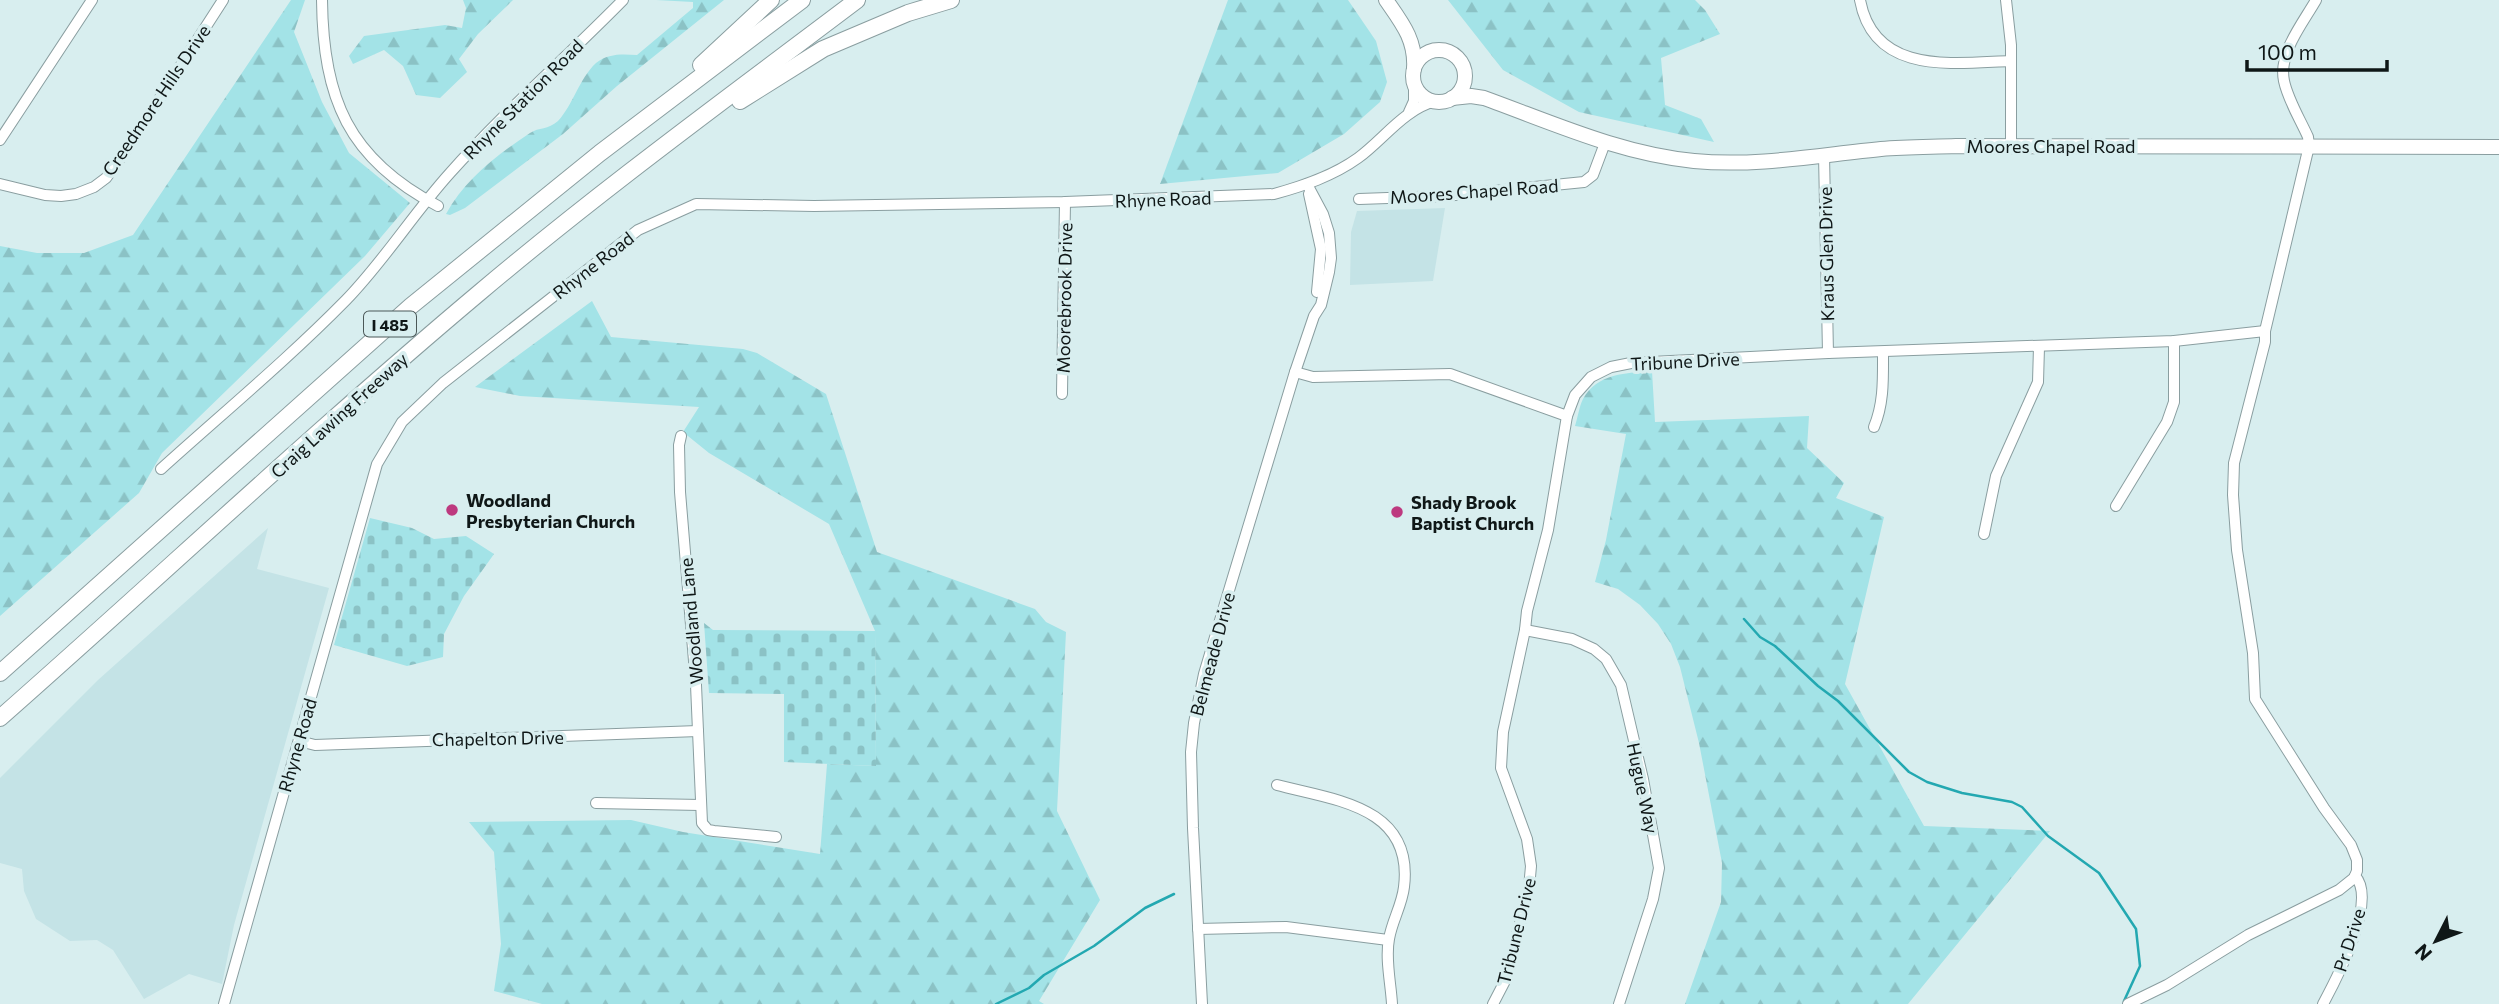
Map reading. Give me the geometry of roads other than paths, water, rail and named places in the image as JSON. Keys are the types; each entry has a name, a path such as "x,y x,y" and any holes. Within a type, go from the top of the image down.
{"highway":[{"path":"600,153 771,0"},
{"name":"Craig Lawing Freeway","path":"0,673 411,306 600,153 802,0"},
{"name":"Craig Lawing Freeway","path":"0,718 418,345 649,158 857,0"},
{"path":"649,158 823,49 896,18 951,0"}],"main road":[{"path":"1386,0 1407,29 1415,49 1414,74 1421,94 1436,101 1452,98 1463,86 1464,69"},
{"path":"1407,29 1439,50 1455,55 1473,85 1485,98"},
{"path":"1414,74 1423,56 1439,50"},
{"name":"Moores Chapel Road","path":"1452,98 1485,98 1605,142 1656,155 1696,161 1779,161 1916,147 2499,147"}],"street":[{"path":"0,140 92,0"},
{"name":"Creedmore Hills Drive","path":"0,184 61,197 94,187 106,178 223,0"},
{"path":"322,0 327,67 331,86 343,115 362,147 380,167 405,188 439,206"},
{"name":"Rhyne Station Road","path":"161,469 346,300 375,268 426,200 507,112 623,0"},
{"path":"1860,0 1874,33 1883,43 1909,58 1942,63 2011,61"},
{"path":"2006,0 2011,61 2011,146"},
{"path":"2309,146 2308,137 2284,82 2283,67 2293,40 2316,0"},
{"path":"1408,115 1415,101 1414,74"},
{"name":"Rhyne Road","path":"225,1004 377,464 402,422 443,383 638,230 696,204 814,206 1065,202 1274,194 1334,173 1358,158 1408,115 1436,101"},
{"name":"Moores Chapel Road","path":"1359,199 1445,196 1584,182 1593,175 1605,142"},
{"name":"Pr Drive","path":"2309,146 2235,463 2233,495 2237,550 2253,653 2255,699 2324,808 2351,845 2357,860 2355,876 2361,882 2363,896 2358,922 2323,1004"},
{"name":"Kraus Glen Drive","path":"1824,155 1828,353"},
{"name":"Belmeade Drive","path":"1202,1004 1191,752 1195,715 1230,587 1295,372 1314,316 1321,305 1329,272 1329,233 1323,214 1307,184"},
{"name":"Moorebrook Drive","path":"1062,394 1065,202"},
{"name":"Tribune Drive","path":"1493,1004 1506,979 1531,877 1531,854 1504,779 1500,760 1527,611 1548,530 1567,416 1582,386 1600,371 1619,365 1828,353 2174,341 2265,331"},
{"path":"2116,506 2172,410 2174,341"},
{"path":"1984,534 1996,476 2038,383 2039,347"},
{"path":"1874,427 1883,393 1883,353"},
{"path":"1295,372 1313,377 1450,373 1567,416"},
{"name":"Woodland Lane","path":"681,436 680,492 698,730 700,806"},
{"name":"Hugue Way","path":"1525,629 1572,639 1594,649 1606,659 1621,685 1643,779 1659,868 1653,899 1619,1004"},
{"name":"Chapelton Drive","path":"299,741 315,745 698,730"},
{"path":"1277,785 1352,804 1371,812 1384,823 1400,847 1405,871 1404,888 1388,940 1392,1004"},
{"path":"596,803 700,806 702,823 708,830 776,837"},
{"path":"2128,1004 2167,985 2248,935 2339,890 2355,876"},
{"path":"1198,929 1286,927 1388,940"}],"waterway":[{"path":"1744,619 1760,637 1775,646 1838,701 1909,772 1927,782 1962,793 2012,802 2022,807 2048,836 2099,873 2136,929 2140,966 2124,1001"},
{"path":"996,1004 1029,988 1044,975 1094,946 1145,908 1174,894"}],"place":[{"name":"Woodland Presbyterian Church","path":"452,510"},
{"name":"Shady Brook Baptist Church","path":"1397,512"}]}
